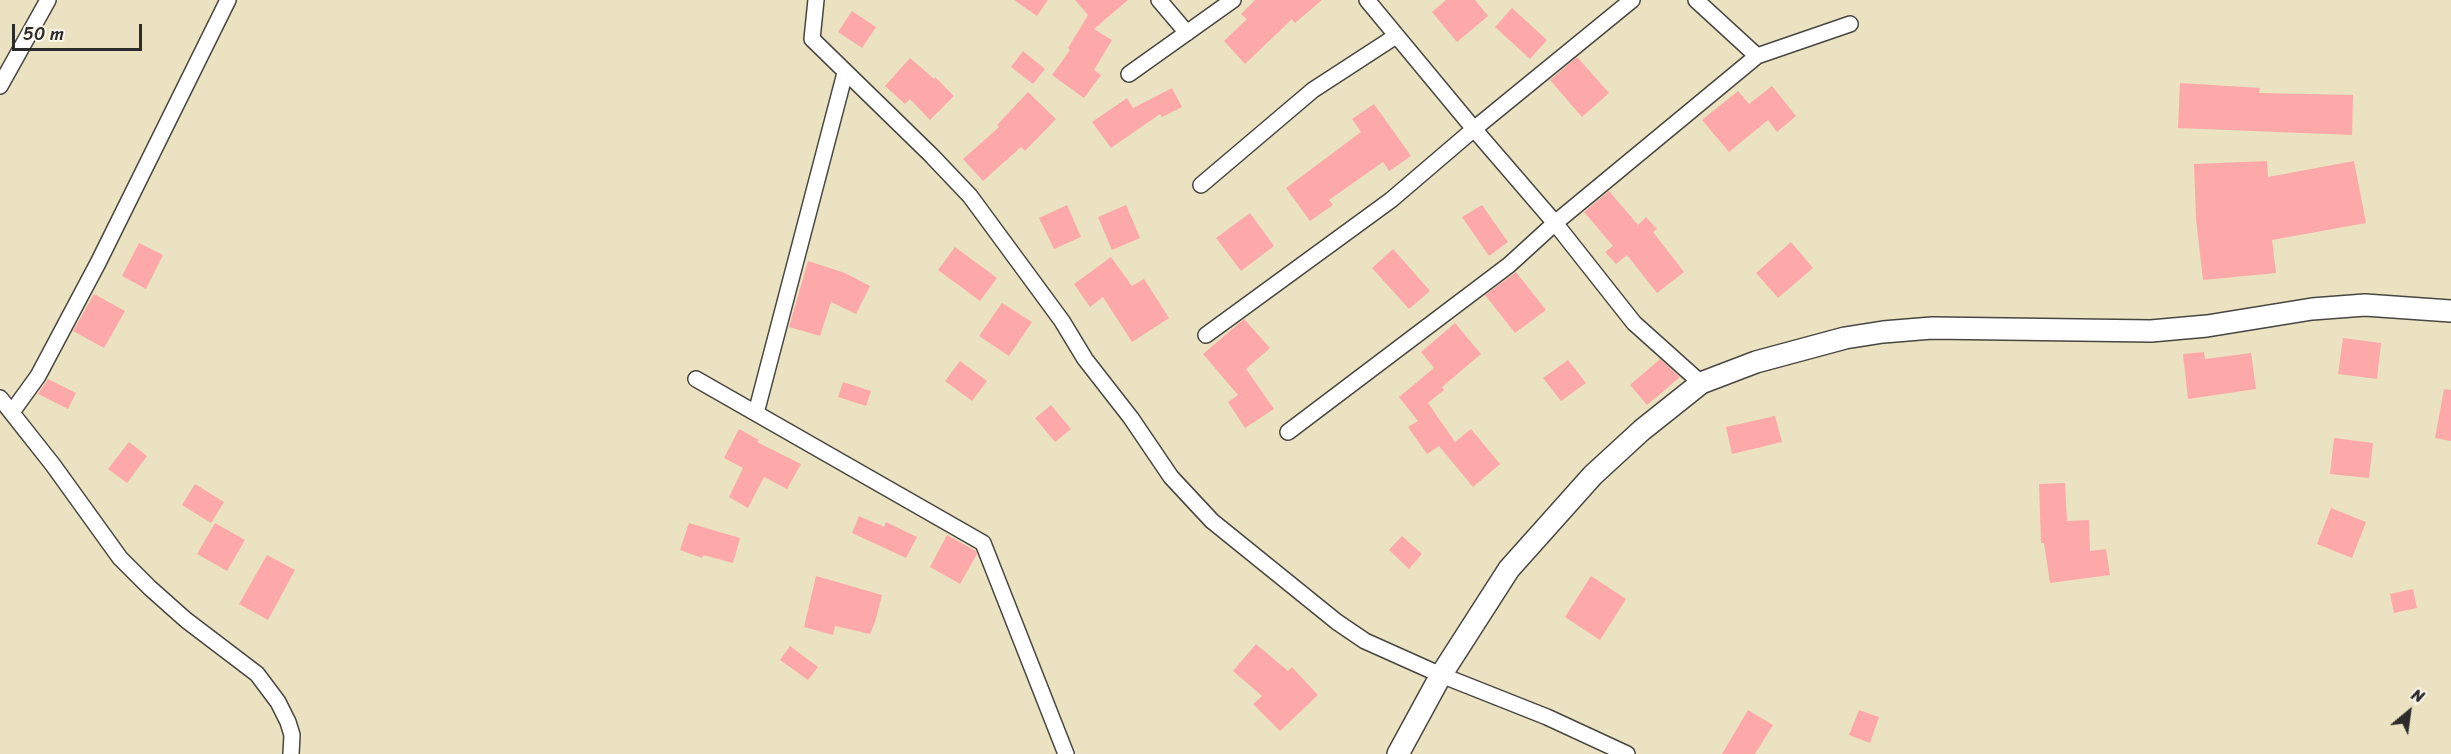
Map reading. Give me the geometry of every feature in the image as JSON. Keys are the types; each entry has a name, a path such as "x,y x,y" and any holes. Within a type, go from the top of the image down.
{"street":[{"path":"0,86 48,0"},
{"path":"12,412 38,376 98,263 228,0"},
{"path":"816,0 812,39 970,196 1062,321 1085,359 1131,418 1171,477 1212,521 1337,622 1365,641 1441,675 1547,717 1627,754"},
{"path":"1160,0 1187,33"},
{"path":"1129,74 1233,0"},
{"path":"1367,0 1555,223 1634,323 1701,383"},
{"path":"1206,335 1391,200 1632,0"},
{"path":"1696,0 1757,56"},
{"path":"1288,432 1509,265 1555,223 1757,56 1850,24"},
{"path":"1201,185 1313,90 1396,36"},
{"path":"756,413 845,73"},
{"path":"1398,754 1441,675 1509,569 1593,475 1642,430 1701,383 1767,359 1845,338 1932,328 2151,331 2207,326 2312,309 2365,305 2451,311"},
{"path":"696,379 983,543 1066,754"},
{"path":"0,398 120,558 186,620 256,674 278,702 288,722 292,735 291,754"}],"building":[{"path":"1014,0 1048,0 1037,16"},
{"path":"1075,0 1128,0 1094,29 1112,40 1094,70 1101,75 1084,98 1052,75 1070,50 1068,48 1088,15"},
{"path":"1255,0 1322,0 1295,23 1292,19 1245,64 1224,41 1247,19 1241,14"},
{"path":"1446,0 1475,0 1488,16 1457,42 1432,12"},
{"path":"1512,8 1547,40 1530,59 1495,27"},
{"path":"852,11 876,27 862,48 838,32"},
{"path":"1023,51 1045,69 1033,84 1011,67"},
{"path":"1577,57 1609,93 1582,117 1550,80"},
{"path":"910,58 934,79 935,77 954,96 930,120 910,99 905,104 885,86"},
{"path":"2180,83 2260,88 2259,93 2353,95 2352,135 2178,128"},
{"path":"1772,86 1796,116 1777,132 1768,120 1729,152 1702,120 1738,91 1749,104"},
{"path":"1172,88 1182,107 1162,117 1160,114 1111,148 1092,122 1127,98 1133,108"},
{"path":"1028,92 1056,119 1025,151 1021,147 983,181 963,159 999,127 997,125"},
{"path":"1374,104 1411,156 1389,171 1383,162 1329,200 1333,205 1310,221 1286,188 1361,132 1352,119"},
{"path":"2267,161 2268,177 2354,161 2366,223 2272,240 2276,273 2203,280 2196,219 2194,164"},
{"path":"1609,191 1638,225 1646,217 1657,229 1653,232 1684,272 1657,293 1627,255 1616,264 1605,252 1613,246 1584,212"},
{"path":"1067,205 1081,237 1054,249 1039,218"},
{"path":"1126,205 1140,238 1112,250 1098,217"},
{"path":"1482,205 1508,242 1489,256 1462,217"},
{"path":"1250,213 1274,246 1241,271 1216,238"},
{"path":"1791,242 1813,268 1778,298 1756,273"},
{"path":"139,243 163,255 146,289 122,276"},
{"path":"955,247 997,278 980,301 938,270"},
{"path":"1393,249 1430,291 1409,309 1372,268"},
{"path":"1111,257 1132,286 1144,279 1169,318 1132,342 1103,297 1090,307 1074,284"},
{"path":"808,261 845,273 870,286 856,314 831,302 820,336 789,327"},
{"path":"1516,272 1546,310 1515,333 1485,295"},
{"path":"94,294 125,311 104,348 73,331"},
{"path":"1002,303 1032,322 1009,356 979,336"},
{"path":"1244,319 1270,348 1246,369 1274,409 1245,428 1228,402 1238,395 1203,354"},
{"path":"1455,323 1481,354 1442,387 1444,390 1428,403 1455,442 1471,429 1500,464 1473,487 1439,446 1427,454 1408,427 1418,421 1399,397 1434,368 1421,352"},
{"path":"2343,338 2381,343 2377,379 2338,374"},
{"path":"2204,352 2205,359 2251,353 2256,389 2188,399 2183,354"},
{"path":"1660,359 1680,377 1647,405 1630,385"},
{"path":"1568,360 1586,383 1561,401 1543,378"},
{"path":"960,361 987,381 972,401 945,381"},
{"path":"48,379 76,393 68,409 38,394"},
{"path":"843,382 871,391 866,406 838,397"},
{"path":"2444,389 2451,390 2451,441 2435,438"},
{"path":"1051,405 1071,429 1055,442 1035,418"},
{"path":"1775,416 1782,442 1732,454 1726,427"},
{"path":"739,429 759,440 757,442 801,464 787,489 764,477 748,508 729,497 743,468 724,458"},
{"path":"2334,438 2373,443 2369,478 2330,474"},
{"path":"129,442 147,456 127,483 108,469"},
{"path":"2065,483 2067,521 2089,520 2090,551 2106,549 2110,575 2050,583 2044,543 2041,543 2039,484"},
{"path":"195,484 224,502 211,523 182,505"},
{"path":"2331,508 2366,522 2352,558 2317,544"},
{"path":"859,516 884,527 886,522 917,537 906,558 852,533"},
{"path":"215,523 245,540 227,571 197,554"},
{"path":"689,523 740,538 733,563 703,555 702,558 680,550"},
{"path":"947,535 976,551 977,554 960,584 930,567"},
{"path":"1402,536 1422,554 1409,569 1389,550"},
{"path":"267,555 295,570 268,620 239,604"},
{"path":"816,576 882,595 870,634 835,626 833,635 804,627"},
{"path":"1591,576 1626,599 1600,640 1565,617"},
{"path":"2413,589 2417,608 2394,613 2390,594"},
{"path":"1256,644 1288,671 1292,667 1318,695 1280,731 1253,704 1262,696 1233,671"},
{"path":"790,646 818,667 808,680 780,660"},
{"path":"1748,710 1773,725 1755,754 1722,754"},
{"path":"1859,710 1879,717 1870,743 1849,735"}]}
